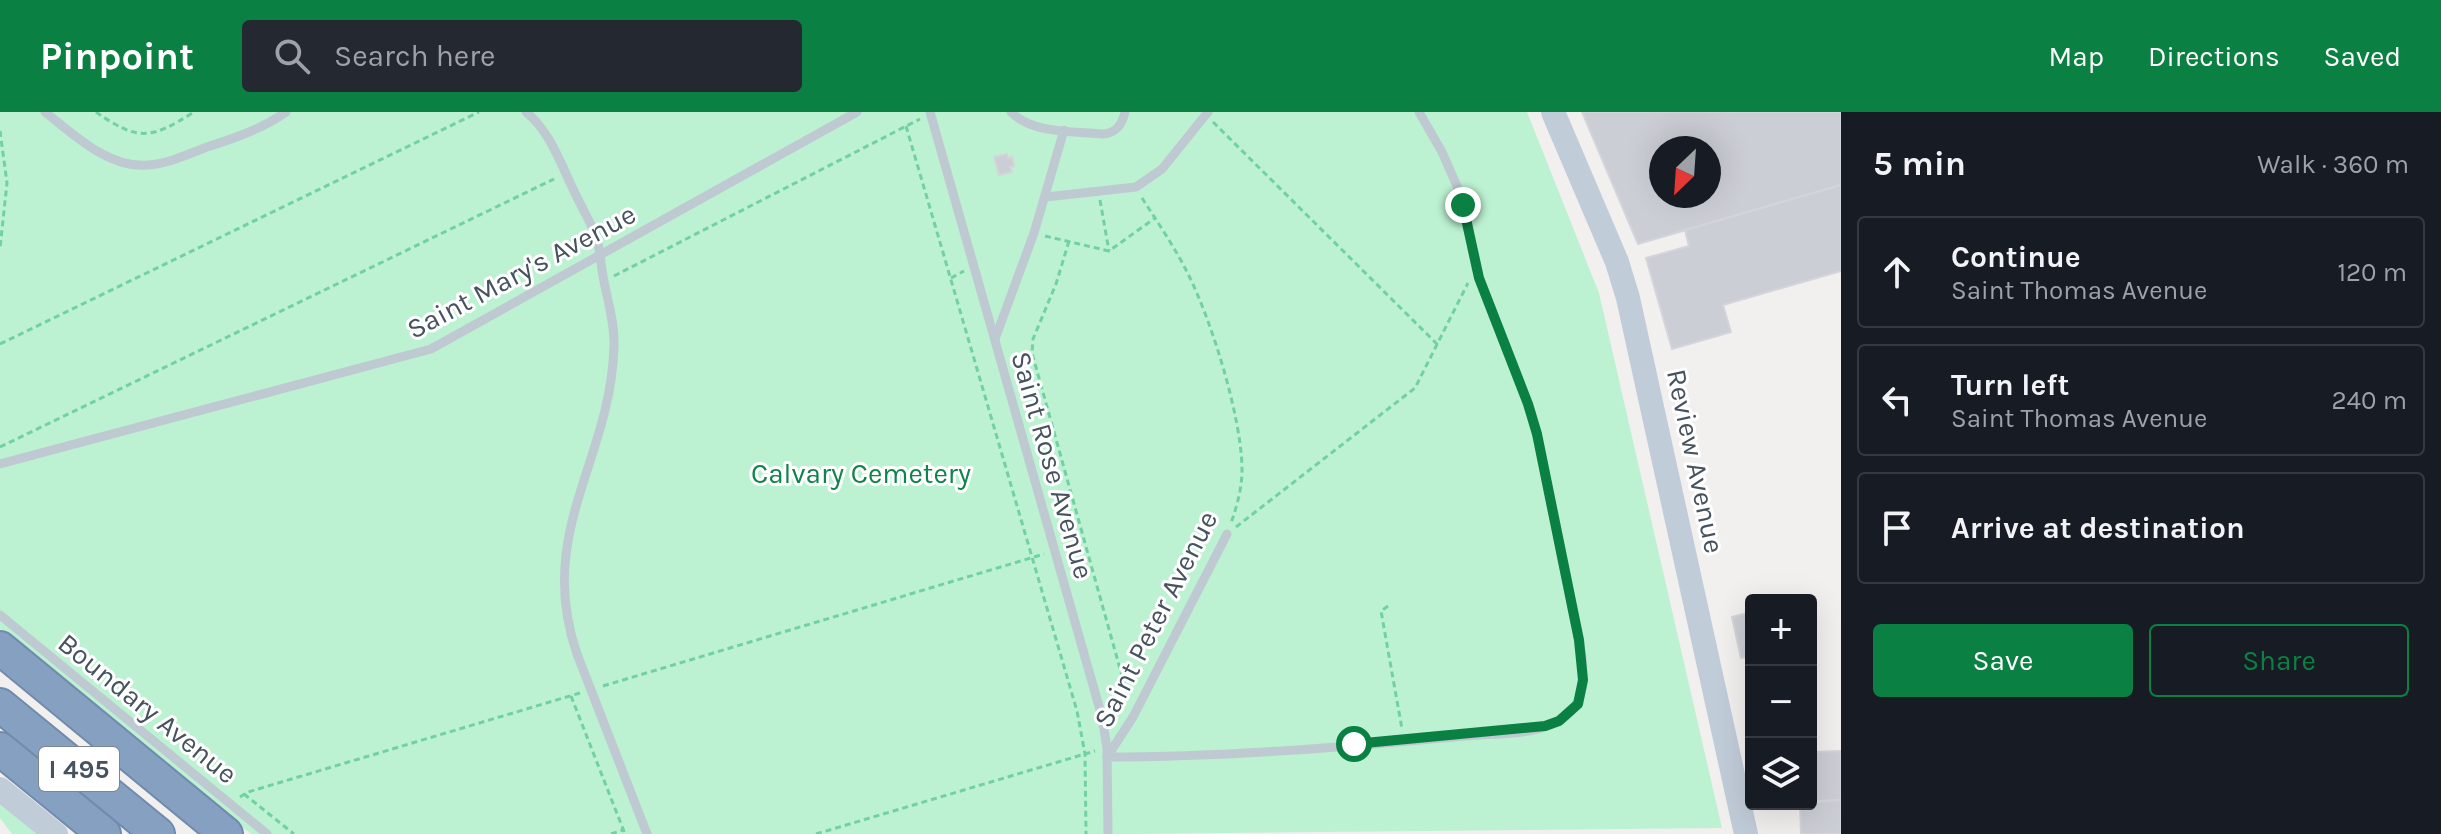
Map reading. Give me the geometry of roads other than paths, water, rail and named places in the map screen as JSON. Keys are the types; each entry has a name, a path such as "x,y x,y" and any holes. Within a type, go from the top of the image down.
{"highway":[{"path":"0,648 228,819"},
{"path":"0,671 198,834"},
{"name":"I 495","path":"0,705 158,834"},
{"name":"I 495","path":"0,749 104,834"}],"main road":[{"name":"Review Avenue","path":"1553,112 1625,287 1746,834"},
{"path":"0,789 56,834"}],"lane":[{"path":"45,112 104,154 145,166 248,133 286,112"},
{"path":"526,112 542,129 594,232 613,320 612,371 601,422 573,510 564,563 565,613 591,690 647,834"},
{"name":"Saint Mary's Avenue","path":"0,464 431,349 857,112"},
{"path":"1011,112 1025,123 1110,133 1118,127 1125,112"},
{"path":"1107,752 1404,741 1545,726 1570,713 1578,704 1583,690 1579,640 1537,434 1476,265 1471,233 1455,181 1419,112"},
{"name":"Saint Rose Avenue","path":"930,113 1102,717 1107,752 1108,834"},
{"path":"1046,197 1136,187 1162,169 1207,113"},
{"path":"995,339 1046,197 1064,130"},
{"name":"Saint Peter Avenue","path":"1107,752 1133,717 1227,534"},
{"name":"Boundary Avenue","path":"0,615 228,819 267,834"}],"park label":[{"name":"Calvary Cemetery","path":"861,473"}]}
